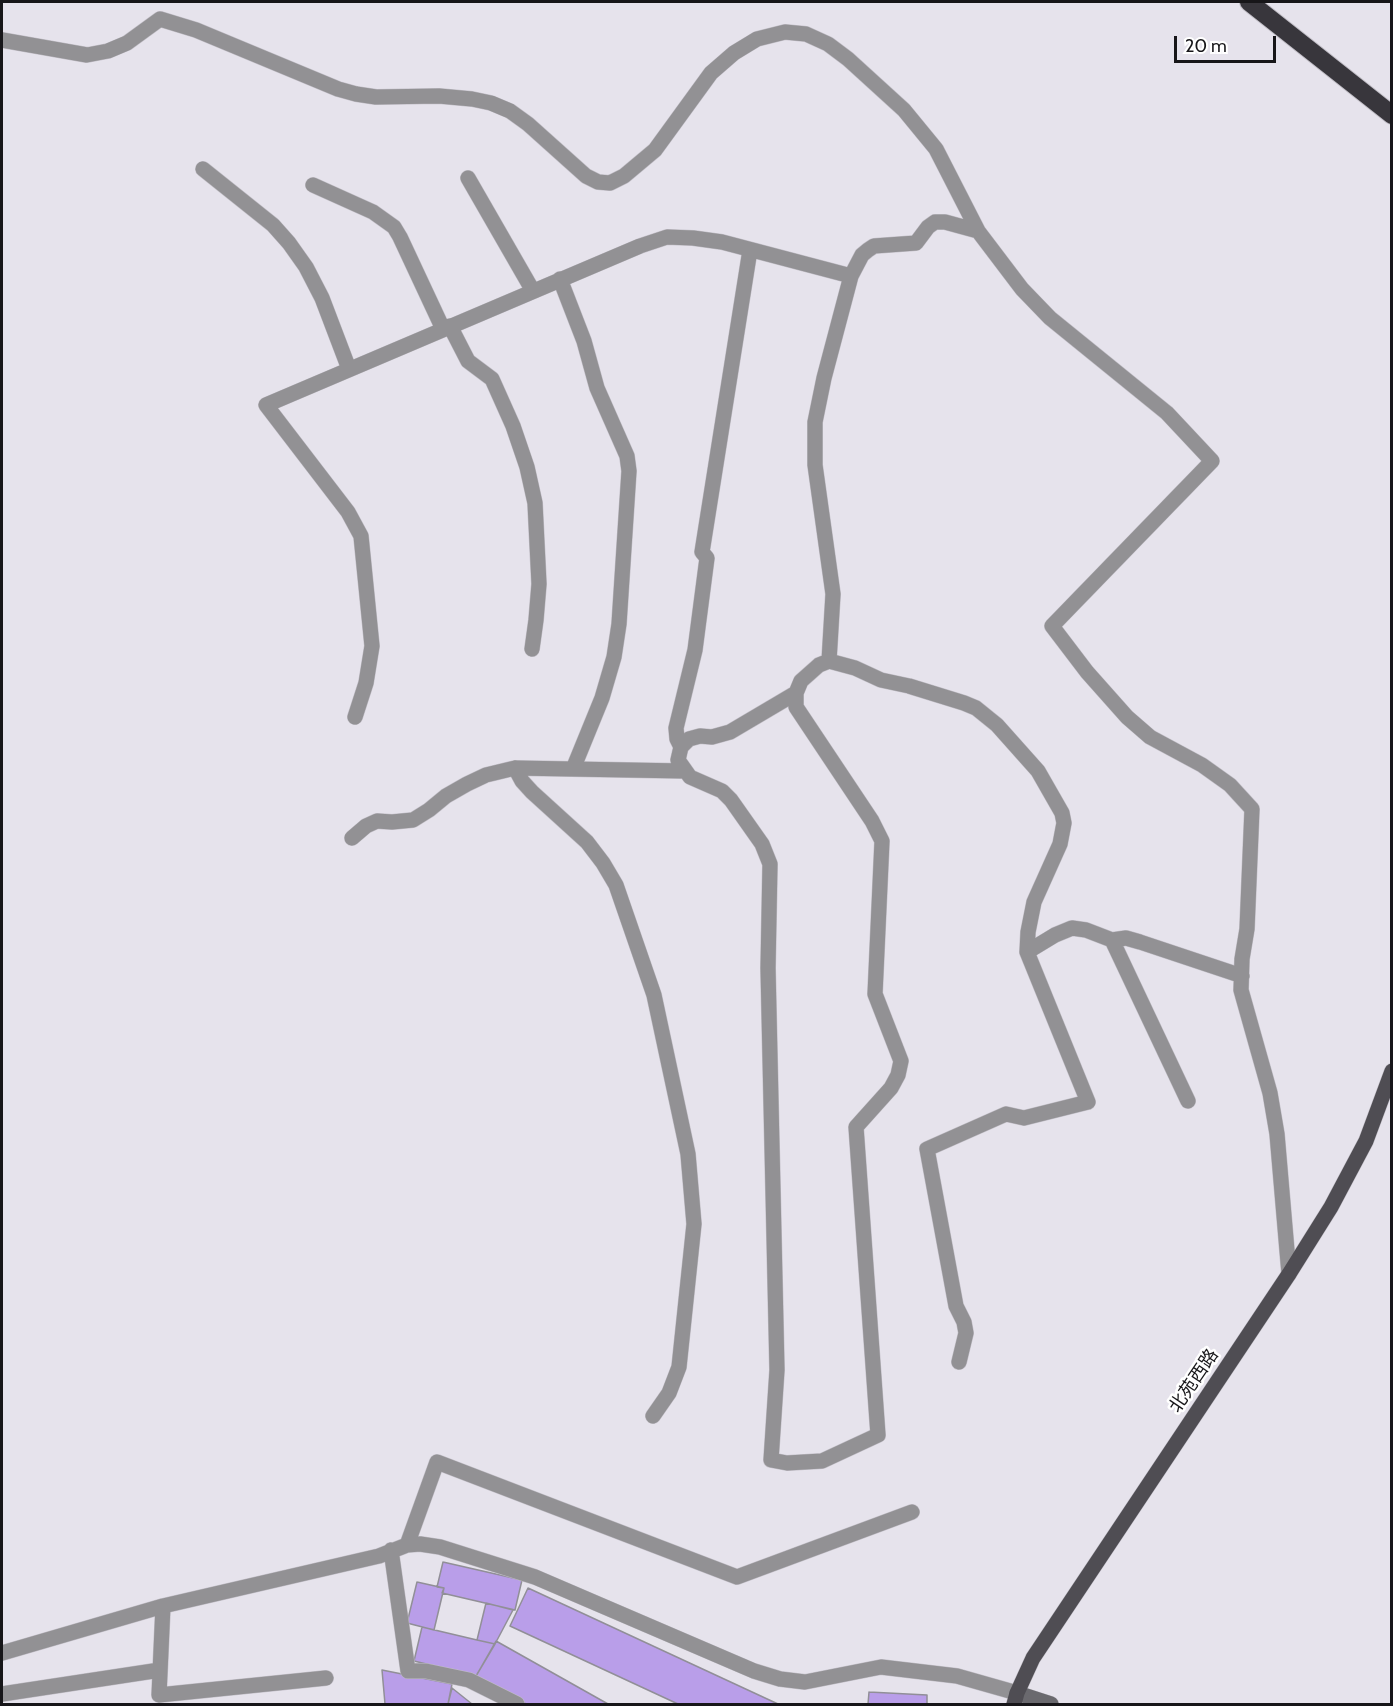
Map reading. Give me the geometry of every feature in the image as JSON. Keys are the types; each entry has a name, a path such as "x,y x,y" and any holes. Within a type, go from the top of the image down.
{"highway":[{"path":"1249,2 1392,115"}],"main road":[{"name":"北苑西路","path":"1015,1699 1033,1658 1056,1622 1289,1274 1352,1172 1392,1071"}],"street":[{"path":"1015,1699 1051,1704"}],"lane":[{"path":"2,40 87,55 108,51 127,43 160,19 196,30 338,89 356,94 376,98 439,96 491,103 510,111 528,124 586,176 597,182 610,183 624,176 655,150 711,73 734,53 757,39 785,32 806,34 828,44 904,110 936,149 978,231 1022,289 1050,318 1167,413 1212,461 1052,626 1087,672 1127,717 1150,737 1202,765 1230,785 1252,809 1247,929 1242,959 1241,990 1270,1093 1277,1134 1289,1274"},
{"path":"203,169 273,225 289,243 306,267 322,298 349,369"},
{"path":"468,178 533,291"},
{"path":"313,185 373,212 394,227 446,328 468,361 492,379 513,426 527,467 535,503 539,584 532,649"},
{"path":"829,661 833,594 815,465 815,422 851,276 861,255 868,249 874,246 916,243 928,227 935,222 945,222 978,231"},
{"path":"355,717 366,683 372,646 361,536 348,512 266,405 560,279 667,237 693,237 722,242 851,276"},
{"path":"681,747 677,739 676,728 695,650 707,558 702,552 750,250"},
{"path":"560,279 584,341 597,388 627,456 629,471 619,624 614,657 602,698 573,769"},
{"path":"796,693 730,732 688,740 681,747 678,760 684,771 696,780 722,791 731,800 762,844 770,864 768,968 777,1371 771,1460 788,1463 822,1461 878,1435 856,1128 891,1088 898,1075 901,1061 875,994 882,842 876,826 796,707 796,693 801,681 809,672 829,661 855,668 881,680 909,686 976,708 997,725 1038,771 1062,813 1064,823 1060,844 1034,902 1027,952 1088,1102 1024,1118 1006,1114 927,1149 956,1306 964,1322 966,1333 959,1362"},
{"path":"352,838 366,826 377,821 413,820 467,784 486,775 515,768 684,771"},
{"path":"515,768 522,781 532,792 587,842 616,885 654,995 688,1154 694,1224 679,1367 669,1394 653,1416"},
{"path":"1027,952 1072,928 1086,930 1112,940 1126,939 1140,942 1242,976"},
{"path":"1112,940 1188,1101"},
{"path":"407,1545 437,1462 737,1577 912,1512"},
{"path":"2,1653 162,1606 379,1556 407,1545 420,1544 440,1547 535,1577 754,1671 780,1679 805,1682 880,1667 957,1676 1015,1699"},
{"path":"391,1550 408,1671 444,1674 469,1680 517,1704"},
{"path":"162,1606 159,1695 326,1678"},
{"path":"2,1694 160,1670"}],"building":[{"path":"443,1562 522,1580 515,1610 442,1593 444,1588 437,1587"},
{"path":"417,1582 444,1588 434,1630 407,1623"},
{"path":"528,1588 778,1704 678,1704 510,1626"},
{"path":"486,1603 513,1610 495,1644 477,1640"},
{"path":"422,1627 495,1644 476,1676 414,1661"},
{"path":"496,1641 608,1704 526,1704 476,1676"},
{"path":"382,1670 452,1684 448,1704 385,1704"},
{"path":"452,1688 472,1704 448,1704"},
{"path":"869,1692 927,1695 927,1704 868,1704"}]}
